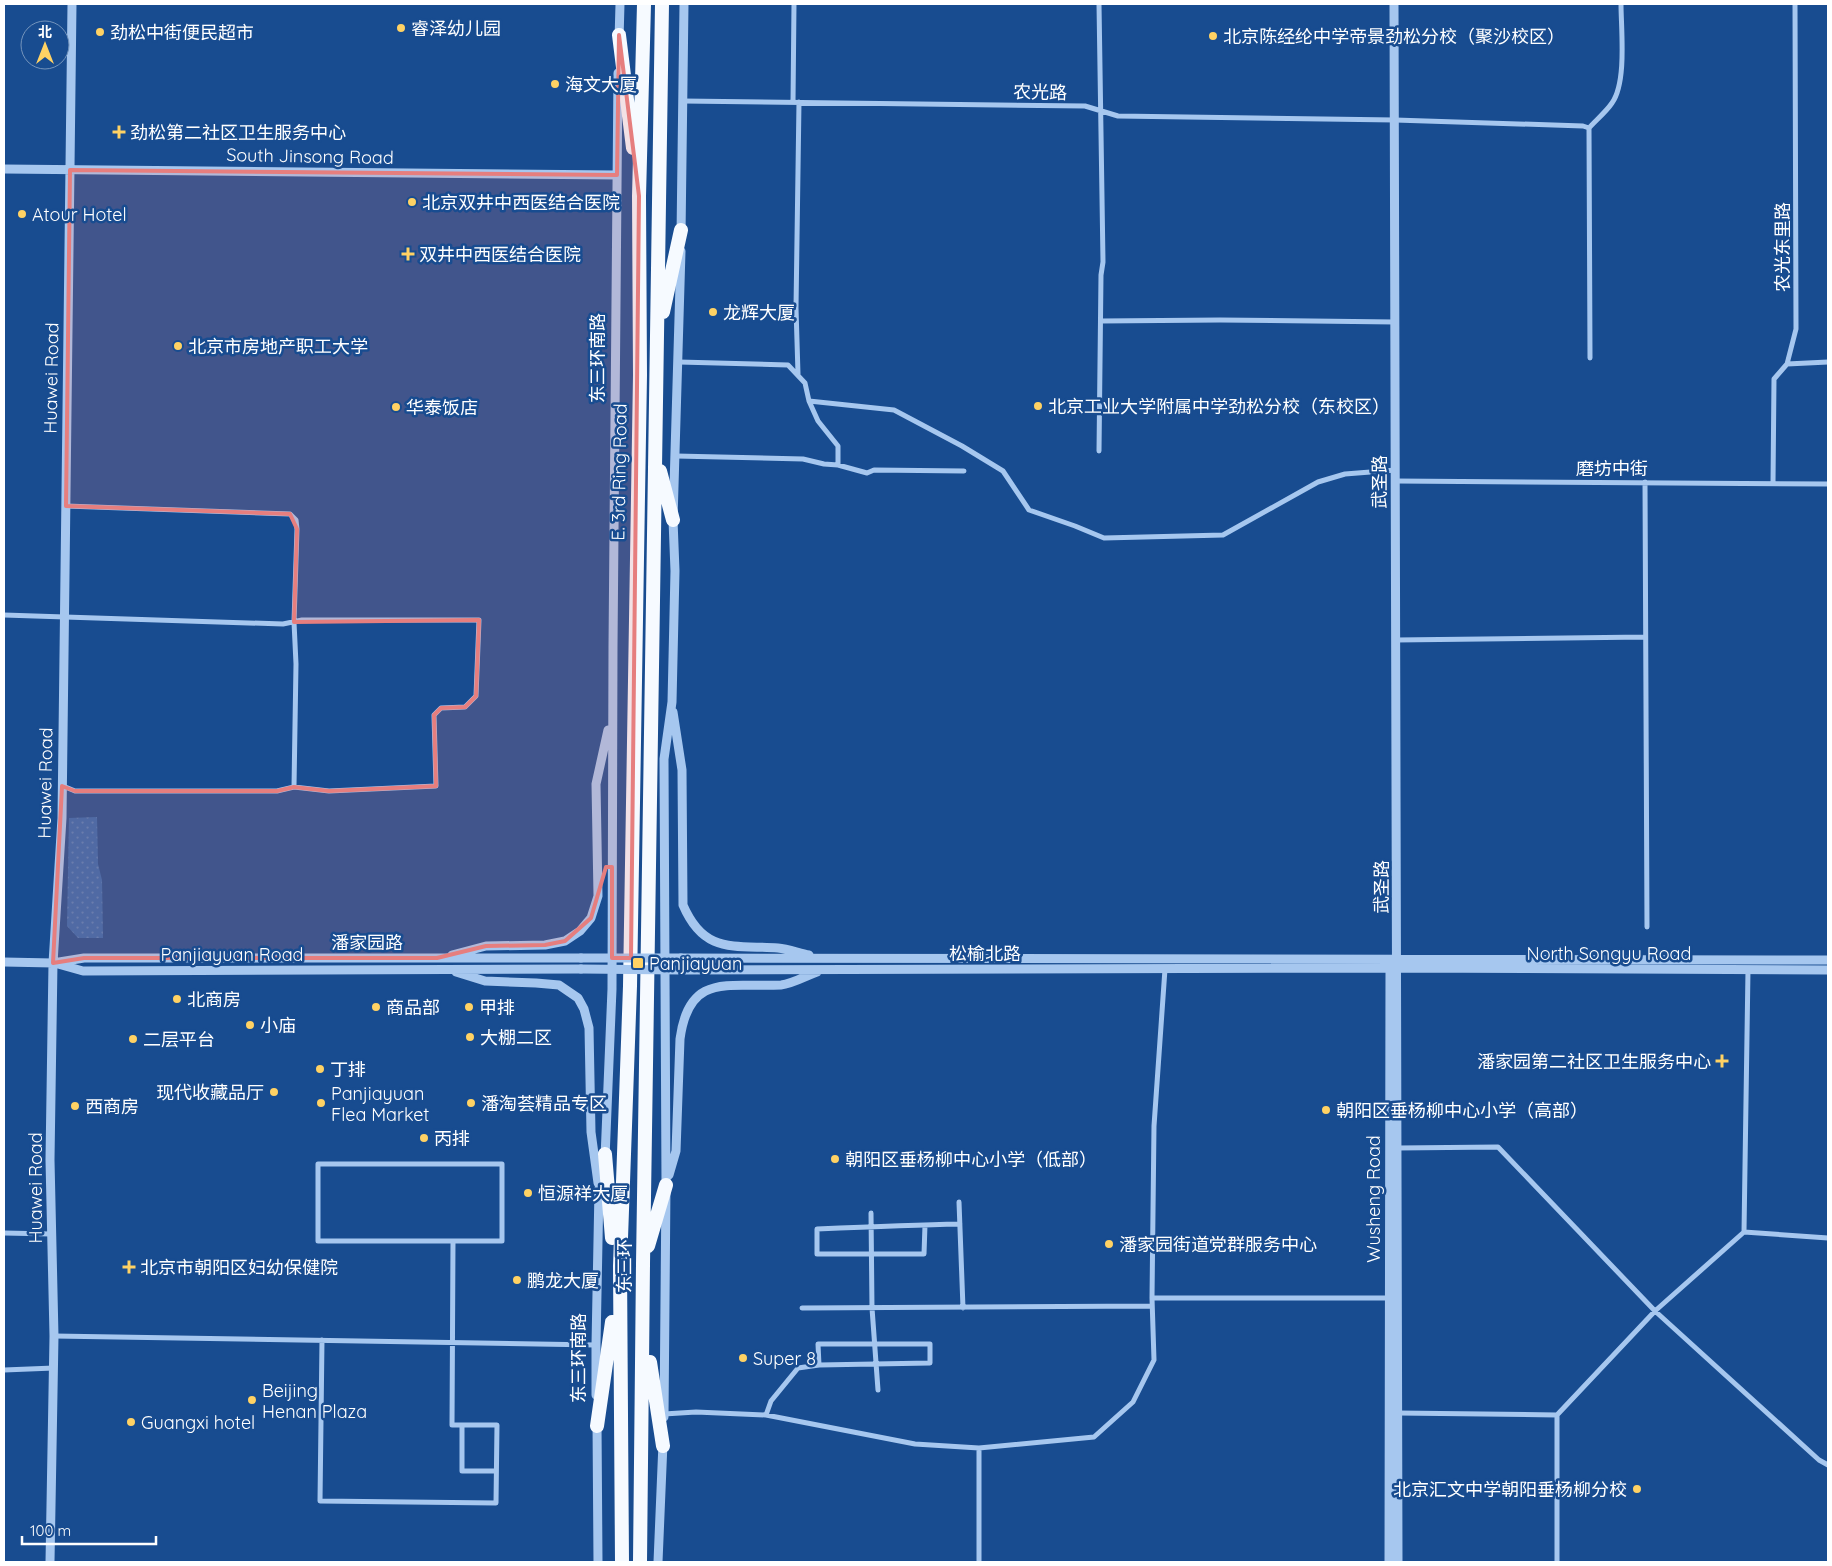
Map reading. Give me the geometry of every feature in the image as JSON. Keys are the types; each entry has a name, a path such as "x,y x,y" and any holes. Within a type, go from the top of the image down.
{"highway":[{"name":"E. 3rd Ring Road","path":"630,986 644,4"},
{"name":"E. 3rd Ring Road","path":"647,985 662,4"},
{"path":"619,35 640,196"},
{"path":"656,342 681,230"},
{"path":"656,455 673,520"},
{"name":"东三环","path":"640,1562 647,985"},
{"name":"东三环","path":"622,1562 619,1298 630,986"},
{"path":"605,1154 612,1222 612,1249 620,1266"},
{"path":"643,1264 666,1185"},
{"path":"597,1426 611,1325 619,1298"},
{"path":"643,1322 663,1446"}],"street":[{"name":"Huawei Road","path":"50,1562 54,1336 50,1160 53,963 62,818 72,4"},
{"name":"东三环南路","path":"598,1562 596,1345 599,1189 605,1154 612,989 616,175 620,4"},
{"path":"658,1562 664,1414 666,1185 664,759 672,702 675,571 673,520 679,362 684,4"},
{"path":"794,4 798,374"},
{"path":"1099,4 1103,262 1101,275 1099,451"},
{"name":"武圣路","path":"1394,4 1396,470 1395,965"},
{"path":"1590,358 1589,128 1612,102 1619,90 1621,74 1621,4"},
{"name":"农光东里路","path":"1773,483 1774,379 1787,364 1796,329 1795,4"},
{"name":"农光路","path":"683,101 1085,106 1118,116 1395,120 1583,126 1589,128"},
{"name":"South Jinsong Road","path":"4,169 616,175"},
{"path":"1101,321 1395,322"},
{"path":"679,362 788,365 805,383 809,401 818,421 838,446 838,465"},
{"path":"1787,364 1828,362"},
{"path":"809,401 894,410 962,446 1003,471 1028,510 1104,538 1224,535 1318,482 1345,474 1396,470"},
{"path":"676,456 802,459 838,465 868,473 874,470 964,472"},
{"name":"磨坊中街","path":"1396,480 1828,484"},
{"path":"1645,482 1646,927"},
{"path":"66,506 290,514 296,520 294,787"},
{"path":"4,615 283,624 302,620 479,620 476,696 465,708 441,708 434,715 436,786 329,791 294,787 277,791 75,791 62,786"},
{"path":"1396,640 1645,638"},
{"path":"672,702 682,770 684,905 690,922 706,939 731,946 781,948 822,958"},
{"path":"438,958 486,946 545,945 565,941 580,931 591,918 598,896 596,784 612,713"},
{"name":"潘家园路","path":"53,963 84,958 681,958"},
{"name":"松榆北路","path":"681,958 1395,965"},
{"name":"North Songyu Road","path":"1395,965 1828,960"},
{"name":"Panjiayuan Road","path":"4,962 53,963 83,971 581,969"},
{"name":"松榆北路","path":"581,969 1165,969 1395,965"},
{"name":"North Songyu Road","path":"1395,965 1828,970"},
{"name":"Wusheng Road","path":"1395,965 1398,1148 1398,1562"},
{"name":"Wusheng Road","path":"1389,1562 1389,1298 1395,965"},
{"path":"664,1414 696,1412 766,1415 915,1444 979,1448 1094,1437 1133,1402 1154,1360 1152,1306 1154,1126 1165,969"},
{"path":"446,970 486,981 559,985 578,998 584,1009 589,1028 591,1132 599,1189"},
{"path":"666,1185 676,1151 680,1039 682,1023 687,1008 711,988 728,984 783,985 823,970"},
{"path":"1744,1232 1748,970"},
{"path":"1398,1148 1498,1147 1655,1311 1819,1460 1828,1465"},
{"path":"318,1164 502,1164 502,1241 453,1242 318,1241 318,1164"},
{"path":"959,1202 963,1308"},
{"path":"871,1213 872,1308 878,1390"},
{"path":"925,1225 924,1254 818,1254 817,1229 871,1226 960,1224"},
{"path":"1557,1562 1556,1415 1655,1311 1744,1232 1828,1238"},
{"path":"4,1233 51,1234"},
{"path":"322,1340 320,1501 496,1503 496,1425 452,1425 453,1242"},
{"path":"1152,1298 1389,1298"},
{"path":"802,1308 1152,1306"},
{"path":"54,1336 596,1345"},
{"path":"766,1415 771,1401 798,1368 819,1365 930,1363 930,1344 818,1344 819,1365"},
{"path":"4,1370 54,1368"},
{"path":"1398,1414 1556,1415"},
{"path":"462,1425 462,1471 496,1471"},
{"path":"979,1448 979,1562"}],"highlighted area":[{"path":"619,35 639,196 631,958 612,958 612,867 606,867 591,918 565,941 545,945 486,946 437,958 84,958 53,963 62,786 75,791 277,791 294,787 329,791 436,786 434,715 441,708 465,707 476,696 479,620 294,622 297,529 290,514 66,506 70,170 617,175"}],"shaded area":[{"path":"97,817 98,864 102,880 103,938 78,938 67,926 69,818"}],"place":[{"name":"睿泽幼儿园","path":"401,28"},
{"name":"劲松中街便民超市","path":"100,32"},
{"name":"北京陈经纶中学帝景劲松分校（聚沙校区）","path":"1213,36"},
{"name":"海文大厦","path":"555,84"},
{"name":"劲松第二社区卫生服务中心","path":"119,132"},
{"name":"北京双井中西医结合医院","path":"412,202"},
{"name":"Atour Hotel","path":"22,214"},
{"name":"双井中西医结合医院","path":"408,254"},
{"name":"龙辉大厦","path":"713,312"},
{"name":"北京市房地产职工大学","path":"178,346"},
{"name":"北京工业大学附属中学劲松分校（东校区）","path":"1038,406"},
{"name":"华泰饭店","path":"396,407"},
{"name":"Panjiayuan","path":"638,963"},
{"name":"北商房","path":"177,999"},
{"name":"商品部","path":"376,1007"},
{"name":"甲排","path":"469,1007"},
{"name":"小庙","path":"250,1025"},
{"name":"大棚二区","path":"470,1037"},
{"name":"二层平台","path":"133,1039"},
{"name":"潘家园第二社区卫生服务中心","path":"1722,1061"},
{"name":"丁排","path":"320,1069"},
{"name":"现代收藏品厅","path":"274,1092"},
{"name":"Panjiayuan Flea Market","path":"321,1103"},
{"name":"潘淘荟精品专区","path":"471,1103"},
{"name":"西商房","path":"75,1106"},
{"name":"朝阳区垂杨柳中心小学（高部）","path":"1326,1110"},
{"name":"丙排","path":"424,1138"},
{"name":"朝阳区垂杨柳中心小学（低部）","path":"835,1159"},
{"name":"恒源祥大厦","path":"528,1193"},
{"name":"潘家园街道党群服务中心","path":"1109,1244"},
{"name":"北京市朝阳区妇幼保健院","path":"129,1267"},
{"name":"鹏龙大厦","path":"517,1280"},
{"name":"Super 8","path":"743,1358"},
{"name":"Beijing Henan Plaza","path":"252,1400"},
{"name":"Guangxi hotel","path":"131,1422"},
{"name":"北京汇文中学朝阳垂杨柳分校","path":"1637,1489"}]}
